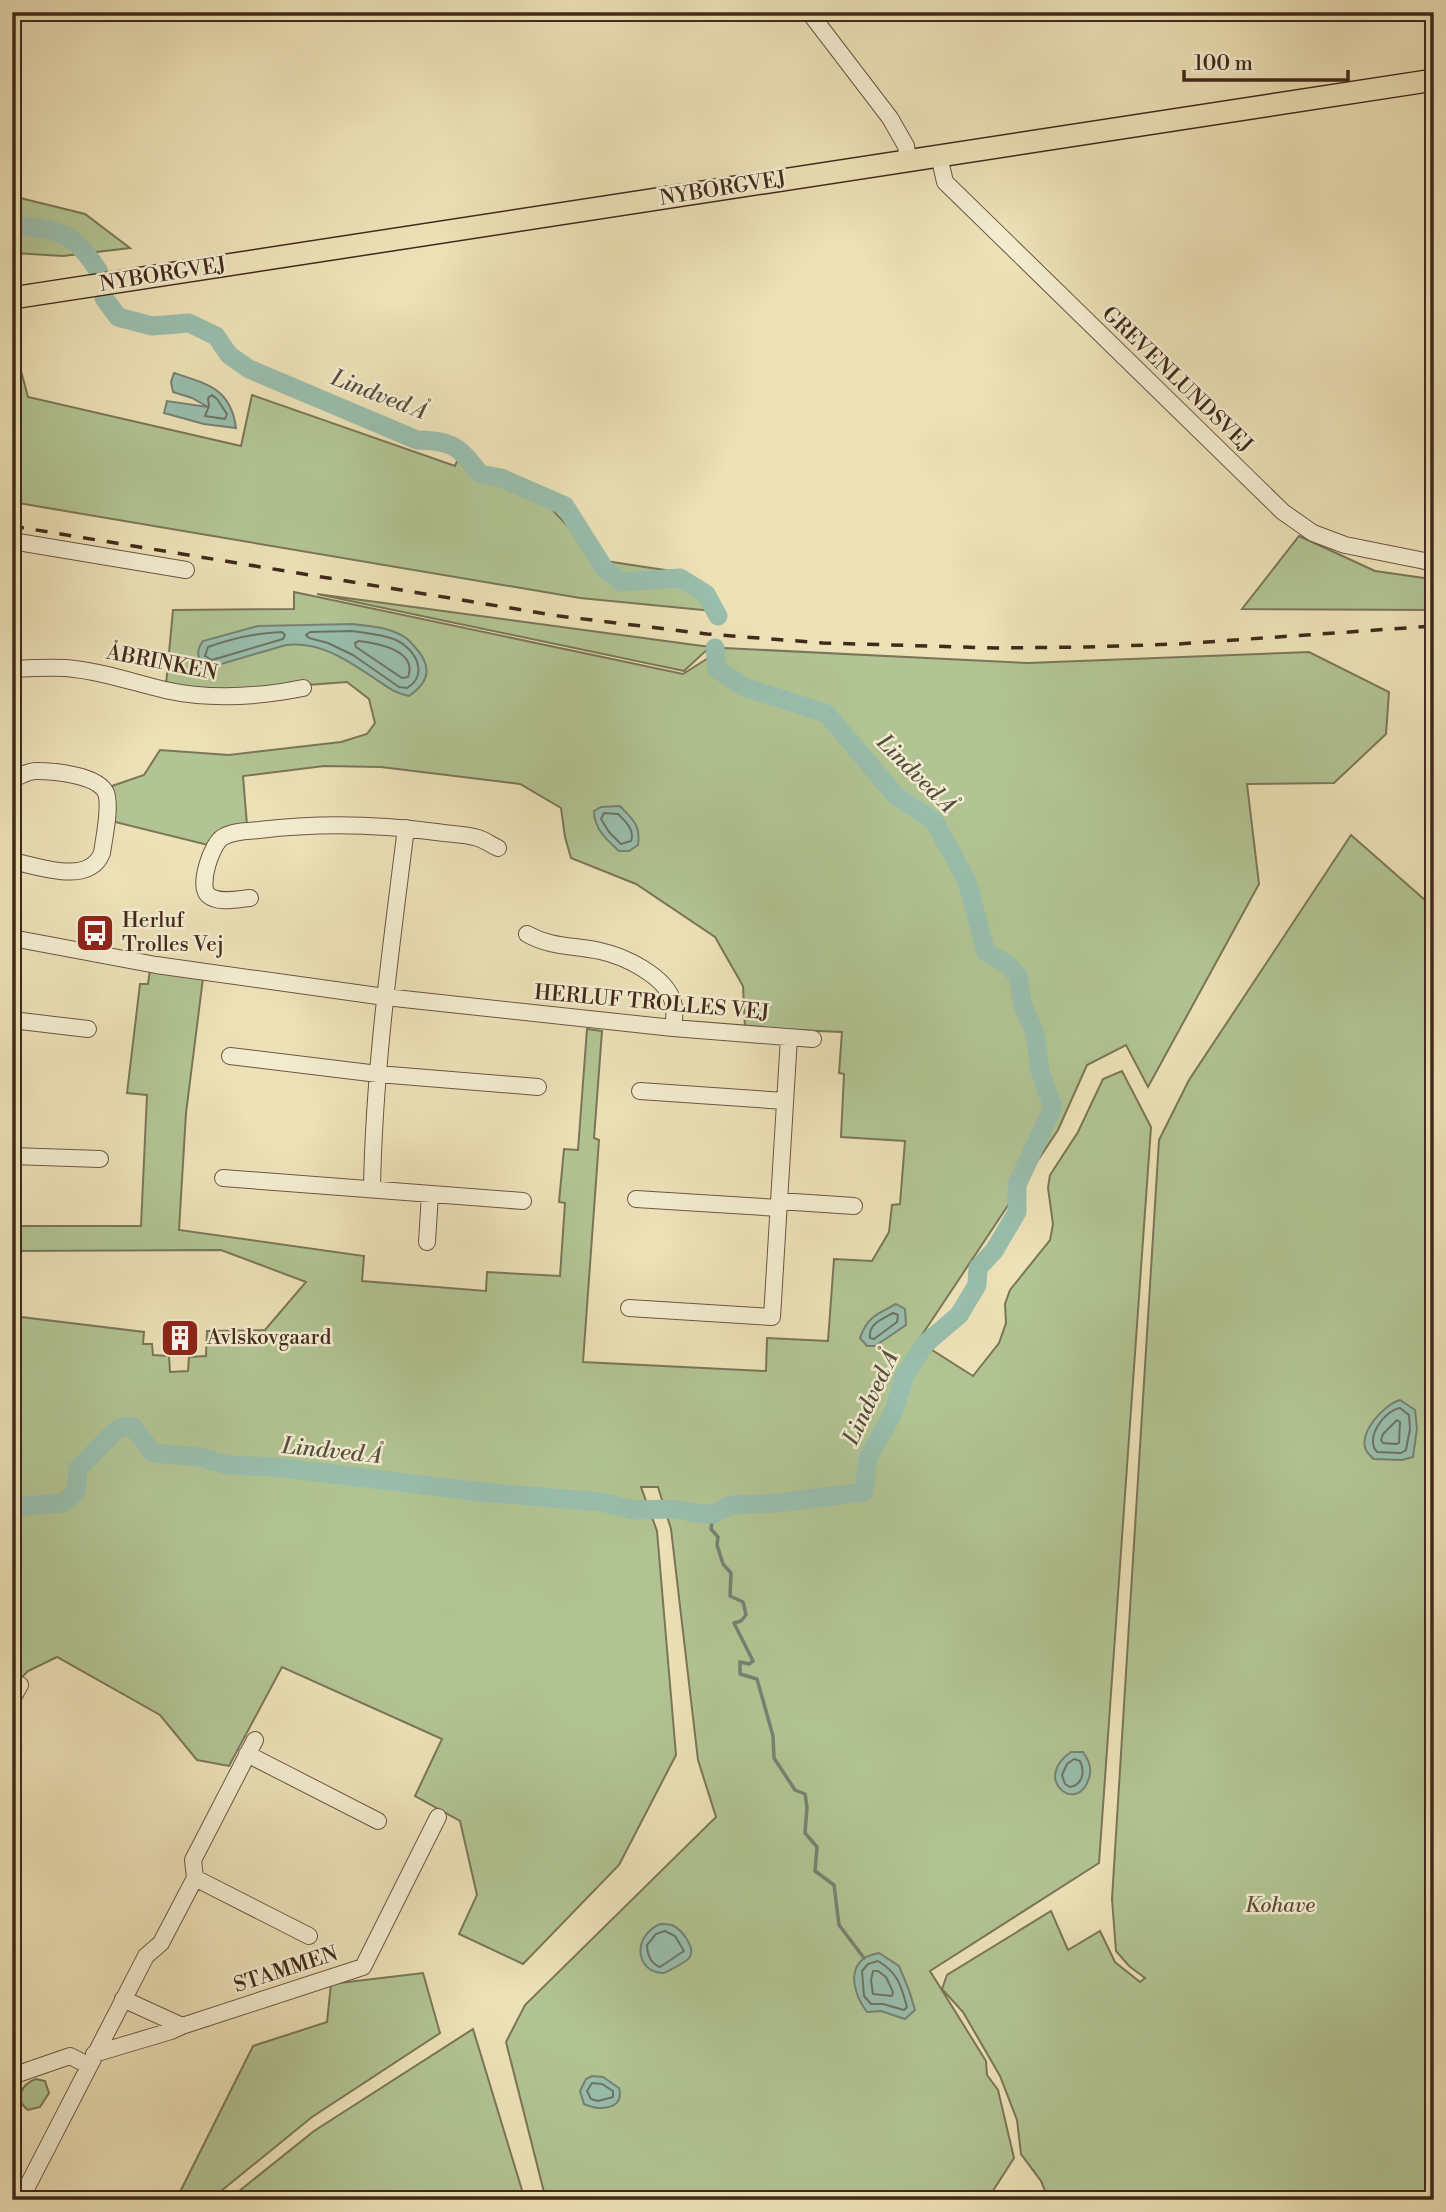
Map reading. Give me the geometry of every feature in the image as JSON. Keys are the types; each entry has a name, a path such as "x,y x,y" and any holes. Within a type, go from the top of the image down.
{"main road":[{"name":"NYBORGVEJ","path":"12,298 1434,80"}],"street":[{"path":"809,12 890,118 906,146 908,160"},
{"name":"GREVENLUNDSVEJ","path":"939,156 945,182 1283,512 1313,533 1345,545 1434,565"},
{"path":"12,541 186,570"},
{"name":"ÅBRINKEN","path":"12,668 65,668 96,672 168,691 224,696 268,695 303,688"},
{"path":"12,861 77,873 90,868 100,859 102,853 107,805 106,793 102,787 86,778 33,771 15,778"},
{"path":"250,898 212,898 204,890 213,848 222,837 286,827 338,825 406,828 478,838 498,848"},
{"path":"372,1189 373,1133 385,998 406,828"},
{"path":"527,934 542,943 610,954 639,967 659,981 671,996 675,1011 673,1028"},
{"name":"HERLUF TROLLES VEJ","path":"12,938 156,965 385,998 673,1028 813,1039"},
{"path":"12,1020 88,1029"},
{"name":"HERLUF TROLLES VEJ","path":"629,1308 772,1317 789,1037"},
{"path":"230,1056 378,1074 538,1087"},
{"path":"640,1091 785,1101"},
{"path":"12,1156 100,1159"},
{"path":"223,1178 523,1201"},
{"path":"427,1241 430,1194"},
{"path":"636,1199 854,1206"},
{"path":"26,2200 27,2187 123,1999 146,1956 161,1943 195,1878 193,1860 251,1747 378,1821"},
{"name":"STAMMEN","path":"12,2076 71,2056 91,2060 182,2026 363,1967 438,1817"},
{"path":"195,1878 309,1936"},
{"path":"123,1999 182,2026"}],"green space":[{"path":"12,196 85,214 130,248 63,256 14,253 12,261"},
{"path":"12,337 28,397 241,446 252,395 455,466 457,461 549,506 599,560 678,572 713,611 580,598 12,502"},
{"path":"1299,536 1375,571 1424,578 1434,583 1434,610 1242,609"},
{"path":"294,592 683,674 724,648 1028,663 1309,652 1389,692 1386,734 1334,783 1247,784 1259,884 1148,1087 1126,1045 1087,1065 1058,1130 918,1341 973,1376 999,1343 1006,1323 1005,1304 1010,1290 1050,1240 1053,1224 1048,1188 1050,1175 1078,1132 1103,1079 1122,1071 1151,1127 1099,1863 930,1971 986,2061 987,2075 998,2090 1014,2158 987,2200 546,2200 506,2042 525,2005 716,1817 698,1760 671,1529 658,1487 641,1487 657,1531 676,1755 619,1865 523,1964 459,1934 477,1895 460,1821 415,1796 442,1739 282,1667 229,1766 197,1760 160,1715 57,1657 28,1671 12,1687 12,1316 144,1332 143,1344 152,1344 153,1355 169,1356 170,1372 188,1371 189,1357 206,1356 207,1331 265,1330 306,1282 221,1250 12,1251 12,1226 141,1226 147,1095 127,1093 140,984 148,984 150,970 203,978 186,1113 179,1230 364,1256 362,1281 486,1291 487,1272 560,1276 565,1203 559,1202 564,1149 578,1150 587,1029 602,1031 594,1138 599,1140 583,1362 766,1371 767,1338 828,1341 834,1259 872,1261 889,1232 892,1205 900,1204 905,1141 841,1137 844,1074 839,1073 842,1032 745,1028 743,986 715,937 636,884 571,858 561,808 520,784 381,767 324,766 243,776 247,825 208,845 111,821 109,787 144,775 160,750 229,755 341,742 367,734 375,723 369,699 347,682 226,691 166,685 173,610 294,609"},
{"path":"317,594 710,647 684,671"},
{"name":"Kohave","path":"1351,835 1434,908 1434,2200 1049,2200 1041,2181 1021,2154 1017,2120 1000,2076 963,2012 942,1989 947,1975 1051,1911 1068,1950 1100,1931 1115,1962 1140,1982 1145,1978 1129,1966 1116,1951 1112,1899 1159,1140 1189,1080"},
{"path":"423,1973 440,2033 312,2117 210,2200 176,2200 253,2046 327,2022 331,1984"},
{"path":"473,2029 525,2200 228,2200 314,2131"},
{"path":"36,2079 45,2081 49,2093 40,2107 28,2110 21,2102 21,2093 26,2085"}],"water":[{"path":"174,373 207,385 223,396 229,404 236,428 204,424 164,413 167,401 208,407 173,392 171,382"},
{"path":"352,624 389,630 409,641 420,653 426,666 422,685 409,696 399,693 333,653 310,646 286,645 211,667 201,664 199,658 203,641 258,626"},
{"path":"620,806 635,823 638,832 638,845 629,851 619,851 610,843 599,829 595,817 594,811 601,807"},
{"path":"896,1304 905,1309 906,1325 875,1346 867,1346 860,1338 866,1325 878,1314"},
{"path":"1400,1400 1415,1410 1417,1429 1413,1457 1402,1460 1374,1459 1366,1450 1369,1427 1387,1407"},
{"path":"1071,1752 1083,1752 1090,1768 1089,1778 1083,1789 1076,1794 1068,1794 1056,1782 1055,1773 1060,1762"},
{"path":"660,1924 676,1927 687,1939 691,1949 687,1960 664,1973 647,1967 641,1953 644,1937"},
{"path":"879,1953 899,1966 909,1990 915,2010 905,2019 881,2011 867,2012 857,1993 854,1978 858,1965 865,1958"},
{"path":"592,2076 603,2077 619,2088 620,2095 615,2105 597,2108 584,2104 580,2091 586,2079"}],"waterway":[{"name":"Lindved Å","path":"12,225 63,235 81,248 99,272"},
{"name":"Lindved Å","path":"104,298 118,317 152,326 189,323 216,336 229,355 249,369 417,440 439,442 454,447 480,474 501,478 565,506 604,568 621,582 680,578 706,594 718,616"},
{"name":"Lindved Å","path":"12,1503 25,1506 63,1503 76,1492 78,1469 115,1431 123,1427 133,1427 153,1453 199,1457 228,1465 275,1467 481,1492 601,1502 634,1510 675,1509 713,1514 731,1505 777,1503 864,1492 868,1458 893,1413 905,1375 925,1344 959,1315 977,1285 978,1268 994,1251 1017,1212 1017,1185 1053,1107 1040,1071 1035,1033 1022,1003 1018,976 1007,964 986,952 967,881 934,821 896,796 827,714 744,687 717,669 715,648"},
{"path":"713,1514 711,1529 718,1537 717,1545 723,1564 731,1573 730,1596 743,1602 746,1615 741,1621 734,1623 753,1661 749,1664 740,1662 740,1674 757,1679 773,1736 774,1758 795,1790 805,1794 805,1833 817,1847 815,1871 834,1885 839,1925 864,1958"}],"railway":[{"path":"12,526 559,616 707,634 823,643 996,648 1087,647 1178,644 1434,626"}],"place":[{"name":"Herluf Trolles Vej","path":"95,933"},
{"name":"Avlskovgaard","path":"180,1338"}]}
